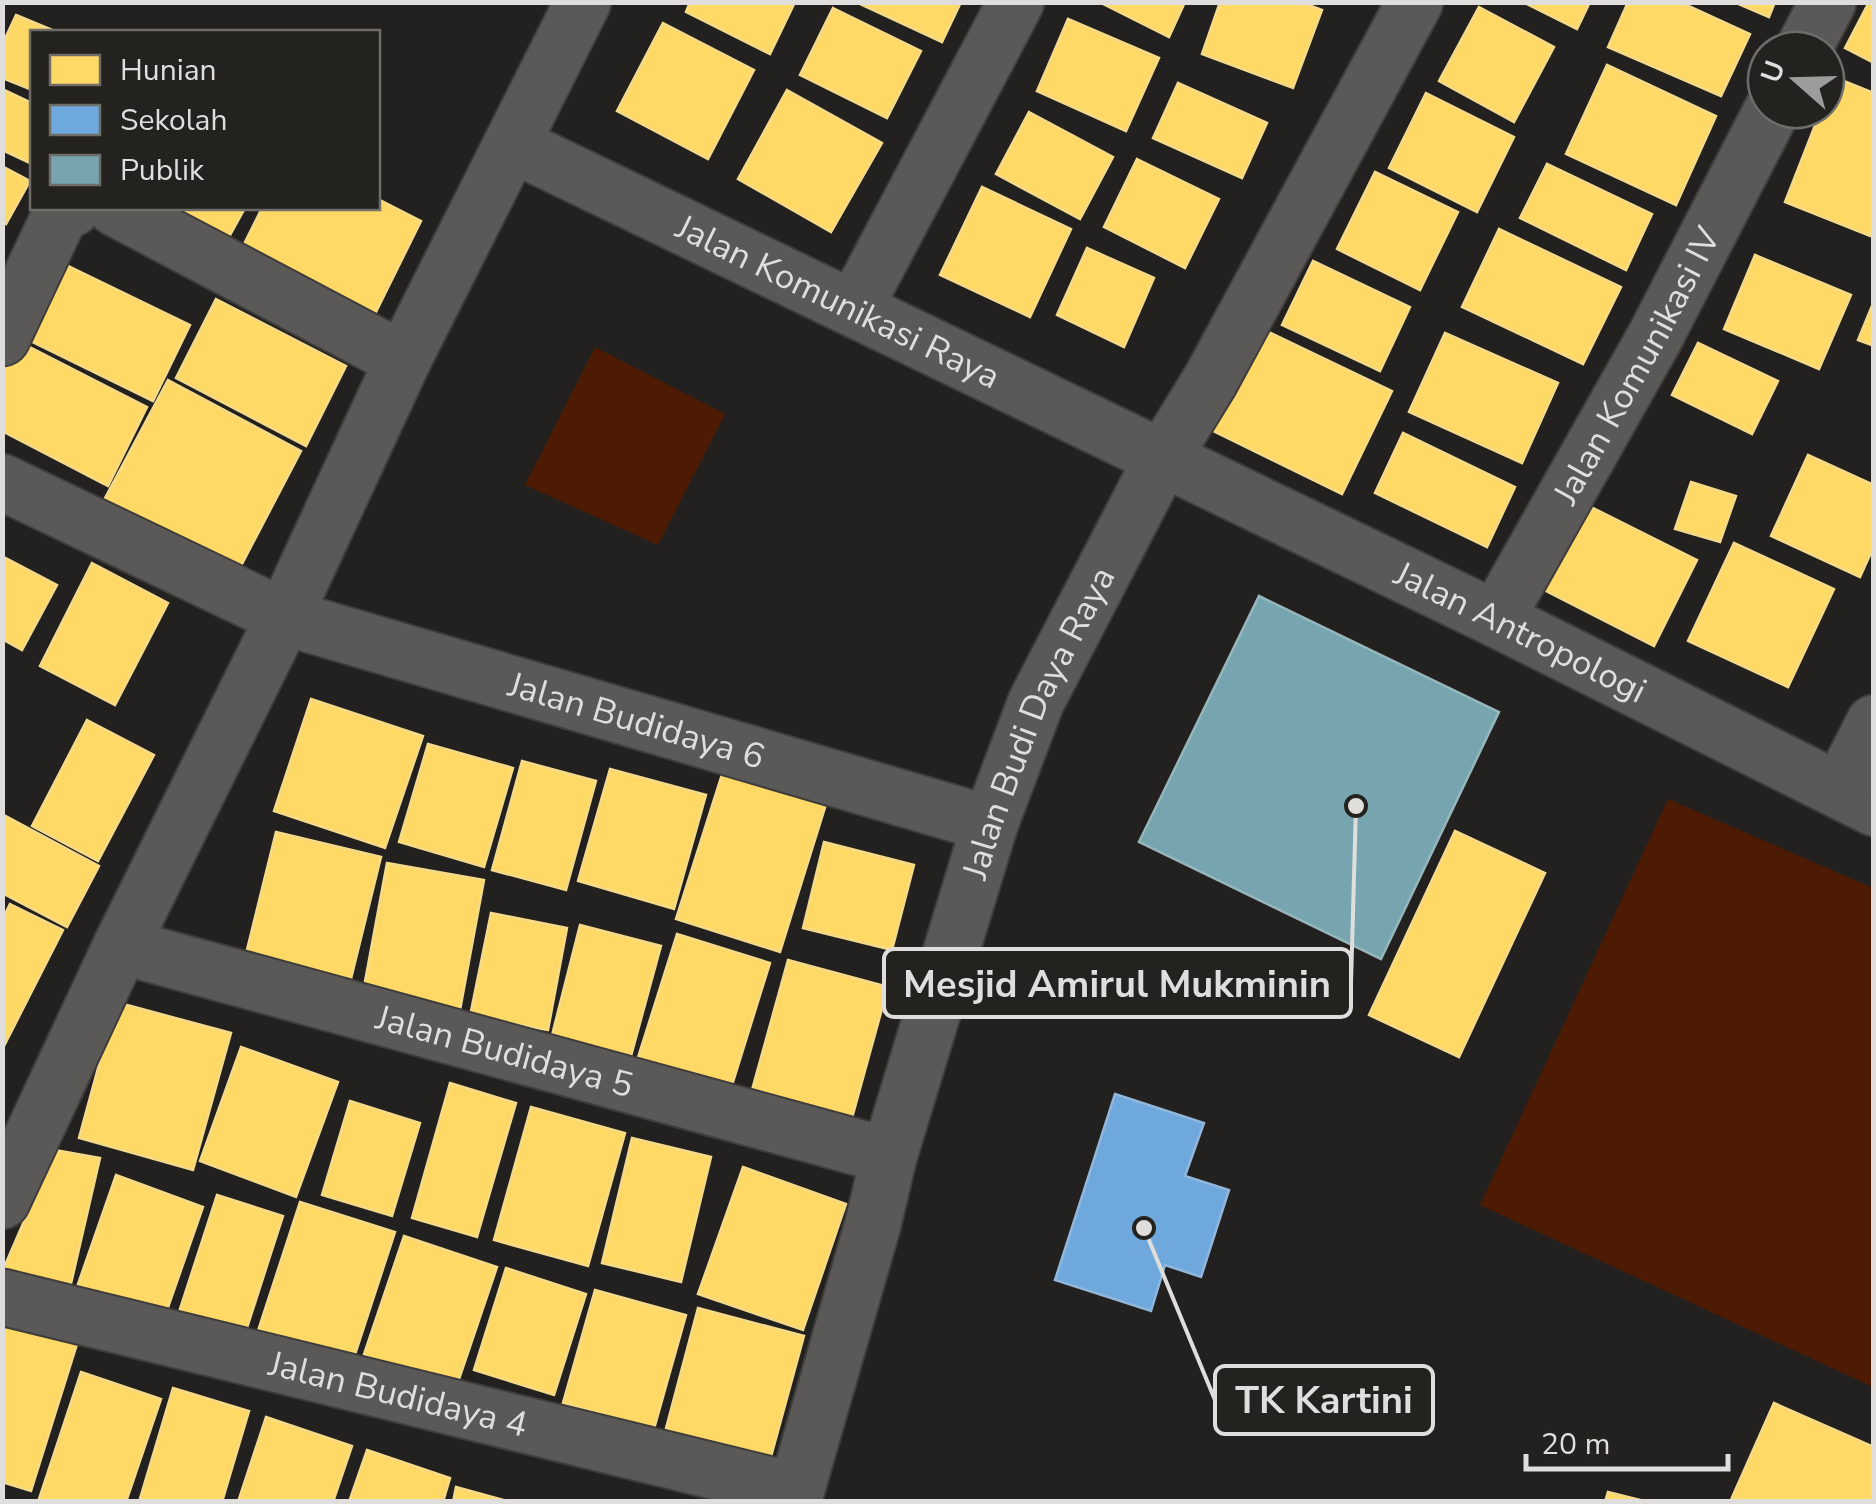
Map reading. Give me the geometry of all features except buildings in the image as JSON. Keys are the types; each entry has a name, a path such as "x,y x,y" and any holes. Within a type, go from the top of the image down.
{"street":[{"path":"2,1201 403,360 583,2"},
{"path":"854,310 1016,2"},
{"name":"Jalan Budi Daya Raya","path":"794,1496 890,1156 990,824 1036,702 1162,458 1210,380 1416,2"},
{"path":"1813,30 1828,2"},
{"name":"Jalan Komunikasi IV","path":"1496,619 1654,338 1762,130"},
{"name":"Jalan Komunikasi Raya","path":"514,145 1162,458"},
{"path":"2,338 60,215 69,210"},
{"path":"119,210 403,360"},
{"name":"Jalan Antropologi","path":"1162,458 1857,799"},
{"name":"Jalan Budidaya 6","path":"2,482 284,616 990,824"},
{"path":"1857,799 1874,723"},
{"name":"Jalan Budidaya 5","path":"121,946 890,1156"},
{"name":"Jalan Budidaya 4","path":"2,1297 794,1496"}],"shaded area":[{"path":"595,347 725,414 658,545 525,485"},
{"path":"1668,799 1873,888 1873,1387 1480,1205"}],"place":[{"name":"Mesjid Amirul Mukminin","path":"1356,806"},
{"name":"TK Kartini","path":"1144,1228"}]}
